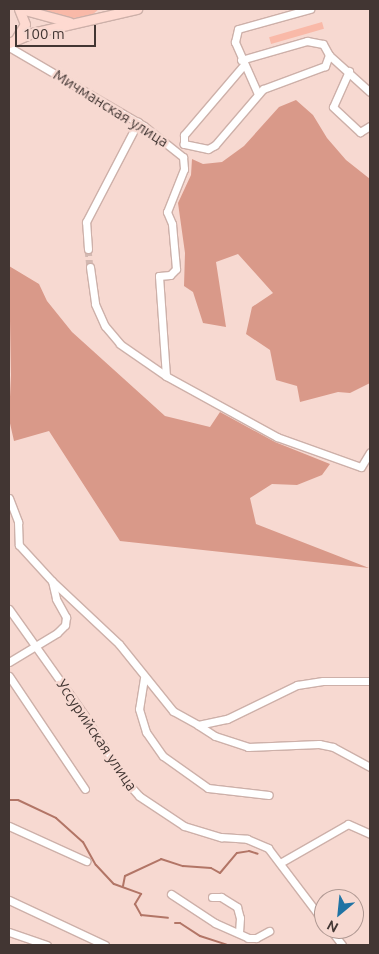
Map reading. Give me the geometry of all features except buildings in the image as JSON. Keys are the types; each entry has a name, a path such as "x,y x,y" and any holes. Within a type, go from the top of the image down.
{"main road":[{"path":"20,9 54,20 81,20"},
{"path":"10,43 24,28 25,20 20,9"},
{"path":"10,43 109,11 137,9"}],"street":[{"path":"258,94 242,63 235,42 240,27 310,9"},
{"path":"329,55 325,66 263,89 215,145 208,149 184,144 184,135 242,63 308,41 323,44 329,55 349,71 370,92"},
{"name":"Мичманская улица","path":"10,43 138,122 179,151 185,165 166,212 172,224 176,269 170,275 159,276 166,376"},
{"path":"349,71 333,107 360,132 370,126"},
{"path":"88,249 86,222 138,122"},
{"path":"90,267 95,304 105,326 120,344 166,376 277,437 360,467 370,452"},
{"path":"9,498 18,522 20,545 52,581 119,644 144,678 173,711 215,736 248,746 319,744 333,747 370,767"},
{"path":"9,662 57,633 66,622 52,581"},
{"name":"Уссурийская улица","path":"9,608 85,716 123,778 139,796 184,826 221,837 247,839 268,848 280,863"},
{"path":"9,676 85,789"},
{"path":"144,678 139,709 146,732 162,756 208,788 269,795"},
{"path":"198,725 227,719 297,685 323,681 370,681"},
{"path":"314,903 280,863 348,824 370,834"},
{"path":"9,826 86,861"},
{"path":"171,894 215,923 239,933 256,938 269,931"},
{"path":"212,898 221,897 237,907 240,918 239,933"},
{"path":"9,900 104,945"},
{"path":"9,932 47,945"}],"shaded area":[{"path":"31,9 99,9 92,15 68,19"},
{"path":"322,22 324,29 271,44 269,37"},
{"path":"296,100 313,115 327,138 346,160 370,179 370,383 350,393 338,392 300,402 297,386 276,380 270,350 246,334 252,307 273,293 238,254 216,262 226,327 203,323 193,292 184,286 185,253 178,203 191,175 192,159 203,164 222,162 244,146 279,107"},
{"path":"9,266 39,284 47,301 72,332 165,416 210,427 220,412 275,442 330,464 322,475 297,485 272,484 250,498 256,524 369,568 120,541 49,431 14,441 9,419 11,375"}],"waterway":[{"path":"9,800 18,800 56,818 83,842 96,865 114,884 141,894 135,904 141,915 168,918"},
{"path":"123,886 125,876 161,859 183,866 211,868 220,873 237,853 249,851 258,854"},
{"path":"175,923 180,923 200,936 227,945"}],"tunnel":[{"path":"88,249 90,267"}]}
